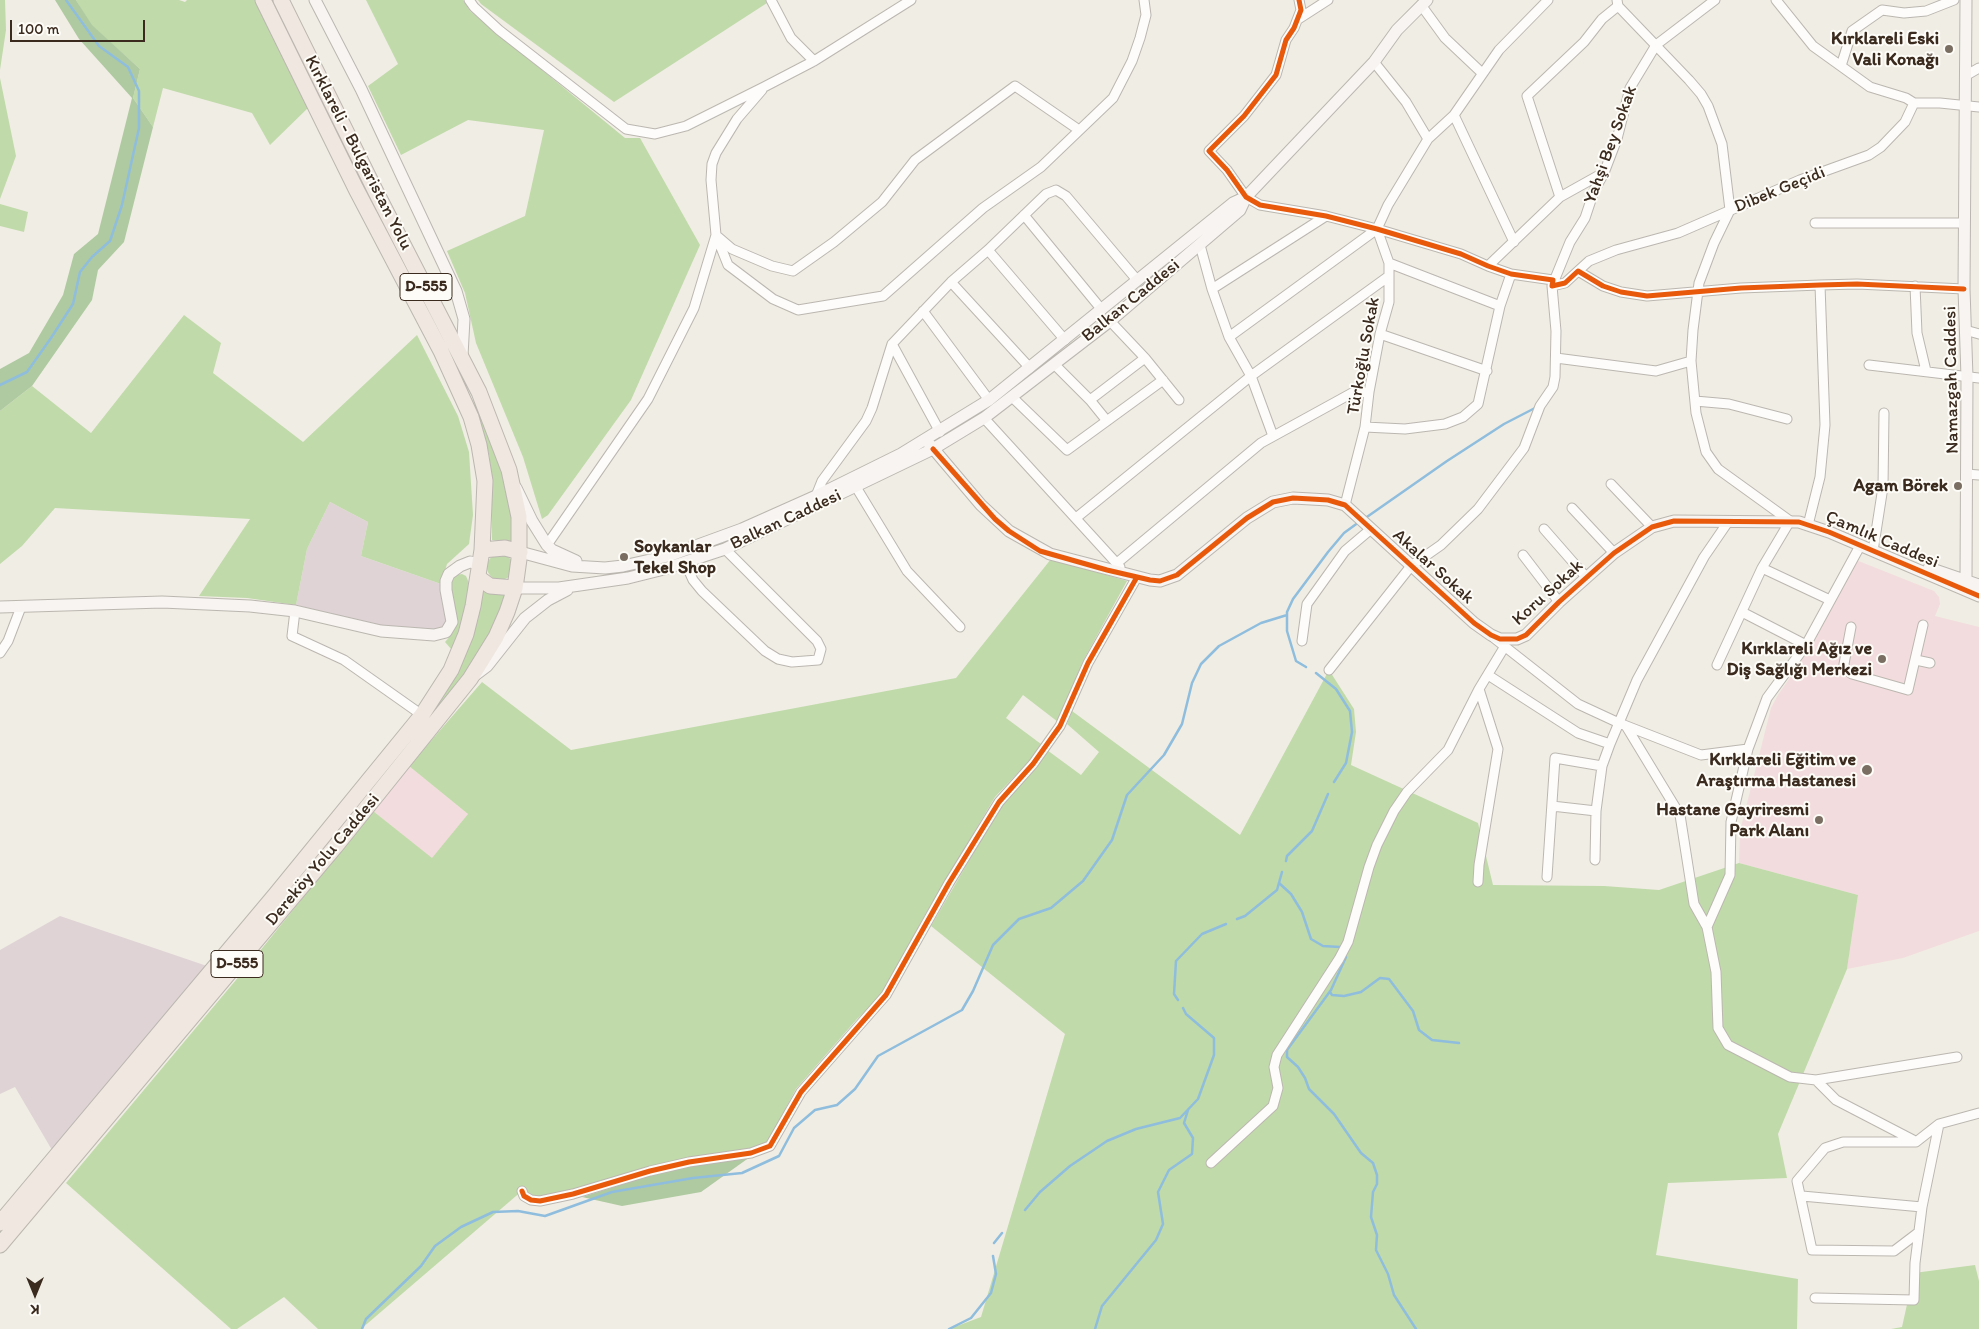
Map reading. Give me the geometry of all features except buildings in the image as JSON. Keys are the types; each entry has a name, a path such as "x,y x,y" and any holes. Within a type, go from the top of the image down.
{"highway":[{"name":"Kırklareli - Bulgaristan Yolu","path":"263,0 356,189 441,351 471,417 479,445 485,481 480,564"},
{"name":"Kırklareli - Bulgaristan Yolu","path":"281,0 376,192 462,356 482,399 511,481 519,517 520,552 514,588"},
{"path":"514,588 490,586 480,564 505,548 520,552"},
{"name":"Dereköy Yolu Caddesi","path":"0,1223 422,715 452,670 466,634 480,564"},
{"name":"D-555","path":"470,679 496,637 507,612 514,588"},
{"name":"Dereköy Yolu Caddesi","path":"0,1245 335,847 470,679"}],"street":[{"path":"316,0 361,89 456,291 464,319 462,356"},
{"path":"469,0 499,30 626,129 655,134 686,126 814,61 911,0"},
{"path":"771,0 791,38 814,61"},
{"path":"764,87 723,139 712,164 711,180 716,235 728,265 772,299 798,310 883,296 983,208 1041,167 1113,98 1132,61 1144,26 1146,16 1144,0"},
{"path":"1299,0 1300,10 1297,20 1286,40 1276,75 1244,116 1210,151 1227,170 1246,197 1260,205 1326,216 1378,229 1461,254 1510,274 1553,280 1556,330 1553,387 1540,406 1524,448 1478,509 1441,545 1411,566 1329,670"},
{"path":"1297,20 1328,0"},
{"path":"1229,337 1378,229 1388,205 1428,139 1454,115 1499,50 1548,0"},
{"name":"Yahşi Bey Sokak","path":"1552,286 1570,242 1585,218 1594,191 1604,173 1617,139 1630,88 1656,46 1715,0"},
{"path":"1841,66 1852,32 1882,10 1904,13 1926,12 1954,0"},
{"name":"Namazgah Caddesi","path":"1966,0 1964,289 1965,330 1973,378 1966,474 1966,580"},
{"path":"1778,1 1813,46 1870,87 1906,98 1914,103 1979,107"},
{"path":"1424,3 1444,38 1482,73"},
{"name":"Balkan Caddesi","path":"514,588 573,587 628,578 725,549 856,487 930,445 984,418 1110,321 1240,210 1246,197 1374,62 1397,30 1424,3"},
{"path":"1560,197 1527,96 1584,42 1617,3 1689,80 1708,106 1722,144 1730,210 1698,283 1691,361 1698,425 1706,452 1718,469 1790,521 1762,568 1717,665"},
{"path":"1374,62 1406,102 1428,139"},
{"path":"1965,76 1979,68"},
{"path":"716,235 732,250 772,266 794,271 834,242 882,202 915,160 1015,86 1079,130"},
{"name":"Dibek Geçidi","path":"1552,286 1565,283 1589,261 1616,250 1678,233 1800,180 1869,155 1881,147 1900,128 1914,103"},
{"path":"1454,115 1514,242"},
{"path":"1488,266 1560,197 1604,173"},
{"path":"816,496 822,481 866,421 872,408 884,364 892,344 923,310 1046,194 1056,190 1061,192 1137,280"},
{"name":"Balkan Caddesi","path":"520,552 584,567 623,566 668,556 722,537 816,496 901,454 930,445 940,432 989,400 1233,203 1246,197"},
{"path":"1024,215 1110,321 1145,358 1179,400"},
{"path":"1212,289 1326,216"},
{"path":"1815,223 1964,223"},
{"name":"Türkoğlu Sokak","path":"1345,505 1365,427 1369,392 1380,334 1389,302 1389,263 1378,229"},
{"path":"547,545 648,399 694,308 716,235"},
{"path":"1200,245 1212,289 1229,337 1251,376 1273,436"},
{"path":"988,250 1065,340"},
{"path":"1389,263 1500,306"},
{"path":"1578,271 1603,286 1621,292 1647,296 1741,288 1820,285 1916,286 1964,289"},
{"path":"1365,427 1405,429 1444,424 1462,417 1478,404 1487,371 1500,306 1510,274"},
{"path":"1076,518 1251,376 1389,276"},
{"path":"952,282 1030,368"},
{"path":"1808,524 1820,477 1825,425 1820,285"},
{"path":"1916,286 1917,333 1926,371"},
{"path":"923,310 989,400"},
{"path":"1965,330 1979,334"},
{"path":"1380,334 1487,371"},
{"path":"892,344 940,432"},
{"path":"1090,400 1145,358"},
{"path":"1556,358 1656,371 1691,361"},
{"path":"1054,364 1090,400 1107,421"},
{"path":"1869,365 1973,378"},
{"path":"1012,397 1067,450 1163,380"},
{"name":"Türkoğlu Sokak","path":"1117,563 1261,443 1352,393 1369,392"},
{"path":"1695,401 1729,404 1786,419"},
{"path":"1873,551 1883,487 1884,413"},
{"path":"984,418 1117,563 1132,576"},
{"path":"930,445 981,505 1009,531 1050,554 1132,576 1160,581 1177,575 1247,518 1273,502 1293,498 1311,498 1345,505"},
{"path":"1966,474 1979,475"},
{"path":"511,481 519,492 532,521 547,545 552,550 575,560 584,567"},
{"path":"1611,484 1652,527"},
{"path":"856,487 907,571 960,627"},
{"name":"Akalar Sokak","path":"1345,505 1474,623 1491,636 1507,643"},
{"path":"1572,508 1614,553"},
{"name":"Çamlık Caddesi","path":"1652,527 1674,521 1790,521 1808,524 1979,596"},
{"path":"1595,860 1596,811 1602,766 1610,744 1622,725 1637,680 1704,557 1728,522"},
{"name":"Koru Sokak","path":"1507,643 1526,636 1586,577 1614,553 1652,527"},
{"path":"1302,642 1306,604 1345,551 1369,528"},
{"path":"1544,529 1586,577"},
{"path":"1707,927 1730,875 1731,822 1748,749 1767,698 1806,646 1860,546"},
{"path":"685,562 693,580 702,591 765,651 778,659 792,662 818,660 821,649 817,641 725,549"},
{"path":"1523,556 1559,602"},
{"name":"Çamlık Caddesi","path":"1888,557 1979,585"},
{"path":"0,608 162,602 250,606 295,611 381,631 439,635 448,629 452,622 446,590 446,581 449,574 470,562 480,564"},
{"path":"1762,568 1830,600"},
{"path":"522,1190 524,1196 531,1200 540,1200 573,1194 650,1171 689,1162 750,1153 770,1146 801,1092 886,995 949,883 999,802 1033,764 1060,726 1088,663 1132,576"},
{"path":"470,679 487,666 511,634 531,613 548,600 573,587"},
{"path":"0,653 8,641 21,607"},
{"path":"295,611 292,636 344,660 422,715"},
{"path":"1742,612 1806,646"},
{"path":"1850,627 1844,664 1845,669 1852,674 1908,690 1923,625"},
{"path":"1211,1163 1273,1106 1278,1088 1274,1067 1277,1055 1348,942 1369,867 1394,811 1407,792 1448,750 1479,689 1507,643 1578,704 1622,725 1701,755 1748,749"},
{"path":"1916,660 1930,663"},
{"path":"1488,675 1578,733 1610,744"},
{"path":"1478,882 1479,865 1498,749 1479,689"},
{"path":"1622,725 1680,814 1694,904 1707,927 1716,972 1718,1028 1728,1045 1790,1077 1816,1080 1957,1058"},
{"path":"1547,877 1555,758 1602,766"},
{"path":"1552,806 1596,811"},
{"path":"1816,1080 1836,1100 1916,1142"},
{"path":"1919,1232 1894,1250 1812,1250 1802,1196 1797,1181 1825,1148 1843,1142 1916,1142 1939,1124 1979,1113"},
{"path":"1815,1298 1914,1300 1915,1263 1922,1207 1939,1124"},
{"path":"1802,1196 1922,1207"}],"shaded area":[{"path":"330,502 368,522 361,556 441,584 442,604 446,614 445,625 438,630 392,628 296,605 307,549"},
{"name":"Kırklareli Eğitim ve Araştırma Hastanesi","path":"1856,560 1934,591 1939,597 1940,604 1935,616 1979,627 1979,931 1903,958 1847,969 1858,895 1739,863 1740,831 1771,708 1813,644"},
{"path":"409,766 468,814 432,859 373,811"},
{"path":"60,916 207,966 52,1150 15,1087 0,1094 0,950"}],"green space":[{"path":"0,0 5,0 6,30 0,70"},
{"path":"55,0 76,0 92,25 140,69 133,98 153,127 124,242 98,270 92,300 32,386 0,411 0,369 29,353 63,295 74,254 98,234 132,98 79,39"},
{"path":"76,0 179,0 185,2 187,0 255,0 311,105 270,145 252,113 163,88 153,127 133,98 140,69 91,25"},
{"path":"366,0 463,0 470,11 625,138 640,138 700,245 631,400 548,515 542,519 523,457 476,343 465,293 447,251 525,216 544,130 468,120 401,155 368,86 398,64"},
{"path":"478,0 766,0 767,3 614,102"},
{"path":"0,78 16,156 0,199"},
{"path":"0,204 28,212 24,232 0,226"},
{"path":"184,315 221,343 213,373 303,442 417,335 458,416 469,452 473,515 469,544 447,564 441,584 361,556 368,522 330,502 307,549 296,605 247,598 199,596 250,519 55,508 22,546 0,564 0,411 32,386 91,433"},
{"path":"472,394 505,479 513,525 513,543 492,540 492,477 489,454"},
{"path":"500,554 509,558 513,567 509,576 500,580 491,576 487,567 491,558"},
{"path":"1051,559 1127,581 1083,661 1058,722 1023,695 1006,718 1041,744 1031,759 995,797 922,920 883,995 857,1019 796,1089 768,1141 752,1150 540,1198 528,1196 523,1190 361,1329 318,1329 284,1297 237,1329 231,1329 66,1183 251,962 373,811 432,858 468,814 409,766 482,682 571,750 956,678"},
{"path":"462,574 466,576 469,583 469,594 465,614 452,650 445,642 455,627 450,596 451,579 456,575"},
{"path":"483,592 507,595 495,625 464,677 415,738 413,737 468,648 478,620"},
{"path":"1329,670 1354,709 1356,732 1351,765 1478,823 1493,885 1604,886 1659,890 1739,863 1858,895 1847,969 1778,1134 1787,1178 1668,1183 1656,1255 1798,1279 1797,1329 949,1329 981,1317 1065,1034 931,926 1002,804 1039,764 1047,750 1081,775 1099,752 1067,724 1072,711 1240,835"},
{"path":"750,1157 701,1192 622,1206 582,1197 652,1175 689,1166"},
{"path":"1975,1265 1979,1281 1979,1329 1891,1329 1902,1327 1914,1273"}],"waterway":[{"path":"0,385 27,372 73,304 80,272 92,257 110,241 122,205 139,128 139,91 128,67 99,46 66,0"},
{"path":"1364,519 1447,461 1504,424 1535,408"},
{"path":"1306,667 1296,661 1287,631 1287,612 1293,599 1328,552 1344,533 1359,522"},
{"path":"362,1329 366,1319 421,1266 435,1246 461,1227 493,1212 518,1211 545,1216 612,1192 693,1178 742,1173 779,1156 794,1128 815,1110 837,1105 855,1089 878,1056 962,1010 973,991 993,945 1019,919 1051,908 1083,881 1112,840 1127,795 1164,755 1182,724 1192,683 1201,664 1219,646 1261,623 1287,615"},
{"path":"1316,673 1336,689 1350,711 1352,732 1346,763 1334,782"},
{"path":"1286,861 1287,856 1312,831 1328,794"},
{"path":"1237,919 1245,916 1277,890 1282,872"},
{"path":"1279,883 1291,894 1302,912 1311,939 1323,946 1340,947"},
{"path":"1178,1000 1174,994 1176,961 1202,934 1226,924"},
{"path":"1346,957 1331,990 1287,1050 1287,1057 1298,1067 1309,1089 1334,1114 1361,1153 1373,1163 1377,1175 1377,1184 1373,1192 1371,1217 1377,1235 1376,1250 1388,1274 1394,1295 1416,1329"},
{"path":"1330,992 1332,995 1344,996 1361,992 1380,978 1389,979 1413,1011 1419,1030 1432,1040 1459,1043"},
{"path":"1025,1210 1040,1192 1070,1166 1107,1141 1136,1129 1180,1118 1198,1099 1214,1055 1214,1038 1186,1014 1183,1008"},
{"path":"1095,1329 1102,1306 1156,1240 1163,1224 1158,1192 1169,1170 1192,1154 1193,1138 1184,1123 1188,1110"},
{"path":"994,1243 1002,1233"},
{"path":"949,1329 971,1318 991,1293 996,1274 993,1256"}],"cycle path":[{"path":"1299,0 1301,10 1294,28 1286,40 1276,75 1244,116 1209,151 1227,170 1246,197 1260,205 1326,216 1377,229 1461,254 1511,274 1553,280 1552,286 1565,283 1578,271 1603,286 1621,292 1647,296 1741,288 1857,284 1964,289"},
{"path":"933,449 995,519 1009,531 1040,551 1150,580 1160,581 1177,575 1247,518 1273,502 1293,498 1328,500 1345,505 1474,623 1500,639 1517,639 1526,635 1559,602 1614,553 1652,527 1674,521 1799,522 1829,532 1979,596"},
{"path":"522,1191 524,1196 531,1200 540,1201 573,1194 650,1171 689,1162 751,1153 770,1146 801,1092 886,995 949,883 999,802 1033,764 1060,726 1088,663 1137,577"}],"place":[{"name":"Kırklareli Eski Vali Konağı","path":"1949,49"},
{"name":"Agam Börek","path":"1958,486"},
{"name":"Soykanlar Tekel Shop","path":"624,557"},
{"name":"Kırklareli Ağız ve Diş Sağlığı Merkezi","path":"1882,659"},
{"name":"Kırklareli Eğitim ve Araştırma Hastanesi","path":"1867,770"},
{"name":"Hastane Gayriresmi Park Alanı","path":"1819,820"}]}
